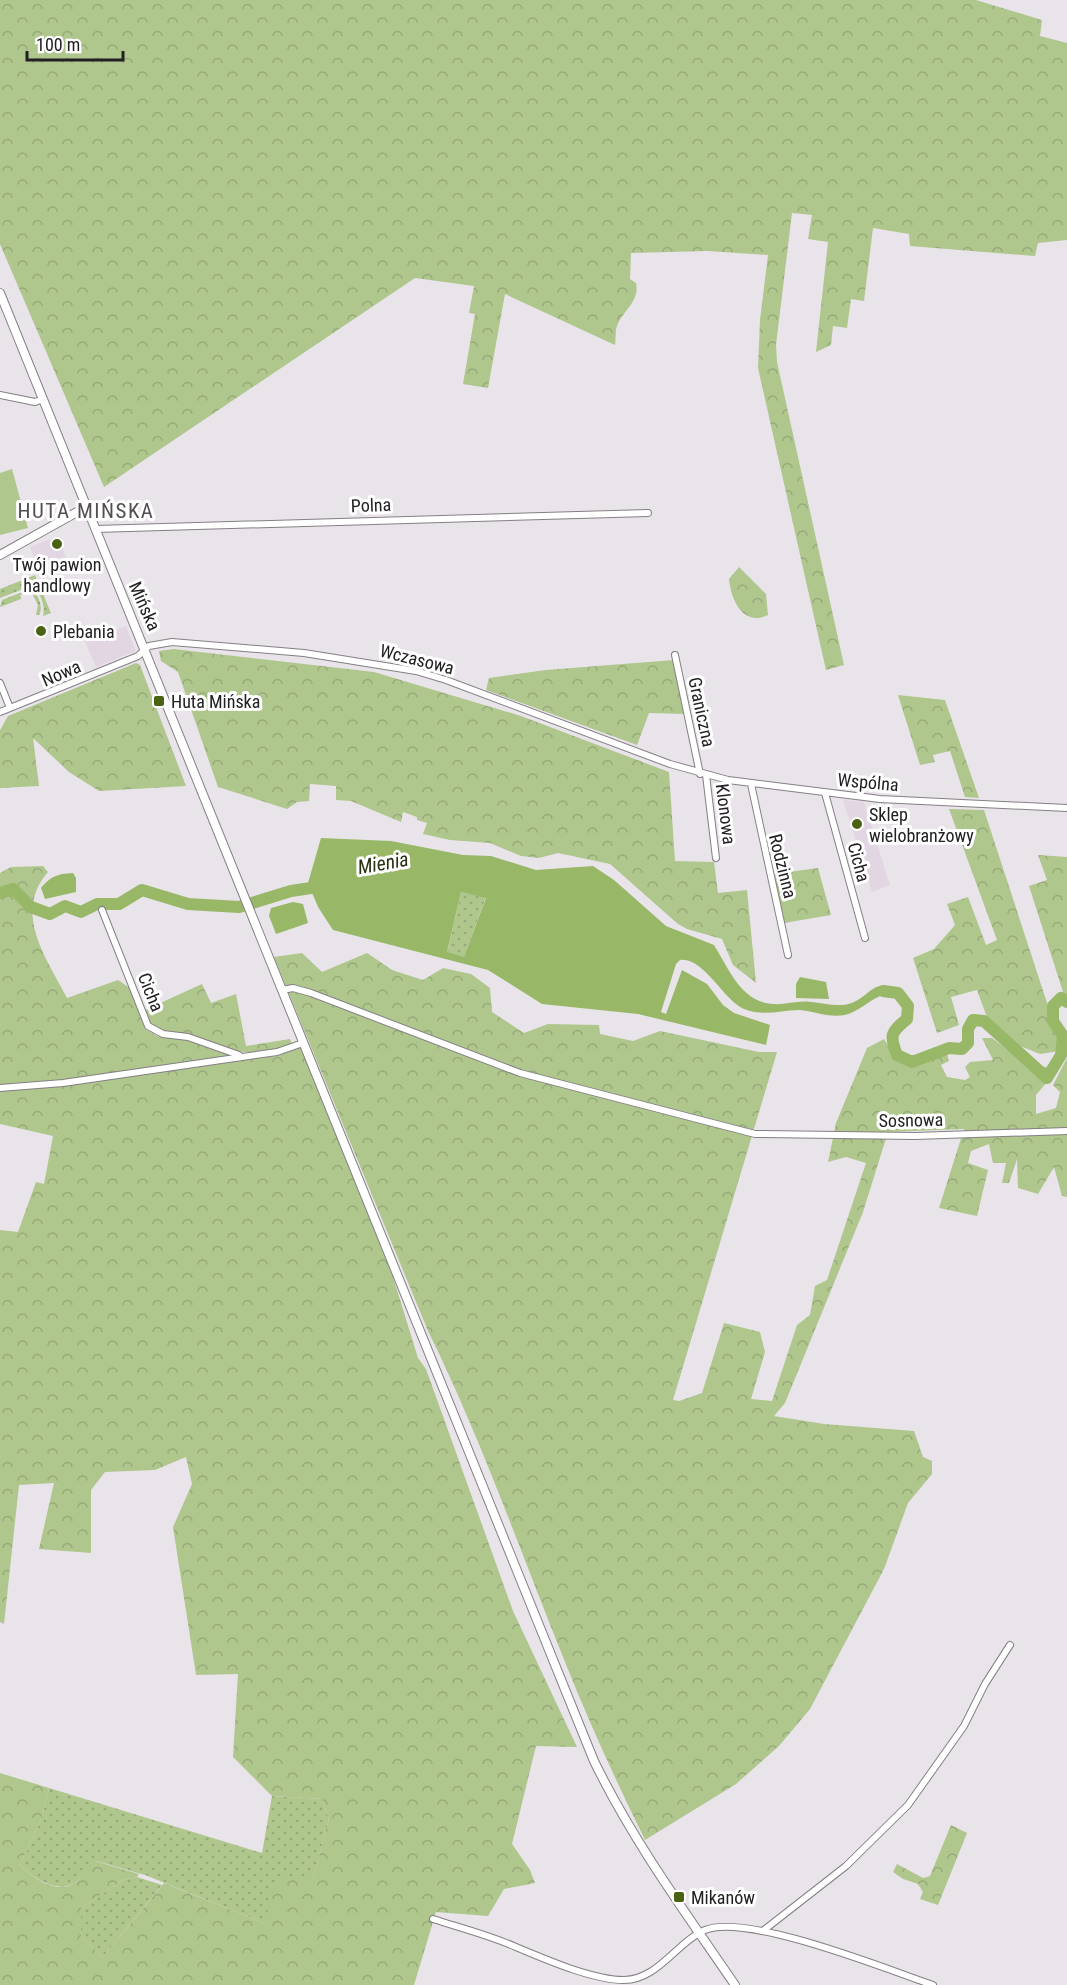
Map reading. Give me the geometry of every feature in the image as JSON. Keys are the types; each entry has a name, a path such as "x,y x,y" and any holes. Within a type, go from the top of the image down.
{"main road":[{"name":"Mińska","path":"0,294 594,1761 640,1846 735,1985"},
{"path":"0,555 86,507"}],"street":[{"path":"0,395 35,402 43,399"},
{"name":"Polna","path":"95,529 648,513"},
{"name":"Wczasowa","path":"146,650 156,644 172,642 304,653 387,664 446,680 670,764"},
{"name":"Nowa","path":"0,712 95,675 142,654 146,650"},
{"name":"Graniczna","path":"675,655 703,774"},
{"path":"0,683 10,708"},
{"name":"Wspólna","path":"670,764 751,784 825,794 1067,808"},
{"name":"Klonowa","path":"703,774 716,858"},
{"name":"Rodzinna","path":"751,784 788,955"},
{"name":"Cicha","path":"825,794 865,938"},
{"name":"Cicha","path":"102,910 148,1026 163,1034 188,1037 242,1056"},
{"name":"Sosnowa","path":"282,990 294,988 311,993 520,1073 756,1134 915,1136 1067,1131"},
{"path":"0,1088 63,1083 277,1052 303,1043"},
{"path":"764,1930 846,1866 908,1805 964,1726 985,1684 1010,1645"},
{"path":"433,1919 515,1946 552,1962 624,1980 638,1977 653,1969 700,1933 732,1926 764,1930 933,1985"}],"shaded area":[{"path":"58,536 67,561 40,572 30,547"},
{"path":"126,626 136,651 96,667 85,642"},
{"path":"843,800 864,802 890,885 872,892"}],"green space":[{"path":"0,0 976,0 1042,20 1040,36 1067,43 1067,240 1038,243 1035,256 910,246 909,234 873,228 864,301 851,299 847,328 833,326 831,345 816,352 828,242 808,239 812,215 792,213 776,345 777,362 844,665 826,670 758,368 760,320 768,255 707,251 631,253 630,279 636,283 637,290 633,301 617,326 615,345 505,294 488,388 463,384 475,314 469,313 474,286 415,278 104,487 0,244"},
{"path":"12,469 28,528 0,535 0,473"},
{"path":"739,567 766,594 768,615 759,618 752,617 745,614 736,603 729,579"},
{"path":"35,575 51,613 43,616 42,599 31,586 0,598 0,589"},
{"path":"30,589 39,600 41,608 39,615 36,615 38,605 32,593 20,595 21,599 0,607 2,600"},
{"path":"174,649 374,672 521,716 669,772 675,861 714,862 718,893 747,890 756,983 733,965 722,939 687,929 678,924 610,864 558,853 539,858 521,856 490,843 450,840 423,834 427,823 417,820 417,817 403,812 401,822 351,801 336,800 336,786 310,784 309,801 297,802 287,809 218,787 178,672 161,661 159,651"},
{"path":"674,660 685,714 649,713 637,745 486,690 489,678 546,670"},
{"path":"136,663 140,665 186,786 99,791 69,772 33,738 39,786 0,788 0,730 8,716"},
{"path":"898,695 945,700 979,798 965,797 950,751 933,755 935,762 920,765"},
{"path":"949,809 984,810 1049,1009 1051,1027 1058,1035 1060,1051 1040,1054 1020,1046 988,1020 977,990 951,997 959,1025 937,1033 913,958 934,949 955,925 947,904 968,897 986,945 997,940"},
{"path":"1038,855 1067,857 1067,995 1064,995 1029,886 1047,880"},
{"path":"43,866 48,872 38,888 33,904 33,920 36,936 67,998 118,980 130,988 145,1029 157,1036 187,1040 240,1057 278,1056 303,1045 393,1277 418,1358 426,1369 513,1611 577,1747 536,1746 512,1844 530,1870 535,1883 504,1889 488,1916 436,1912 414,1985 0,1985 0,1773 49,1788 42,1817 20,1865 32,1875 46,1884 69,1886 79,1880 95,1861 139,1874 137,1877 123,1880 81,1908 81,1937 103,1957 164,1883 264,1923 277,1876 313,1878 329,1819 322,1799 272,1796 233,1757 238,1674 196,1675 173,1527 192,1484 186,1457 155,1470 105,1472 91,1490 91,1553 39,1549 54,1483 19,1485 4,1624 0,1622 0,1230 18,1232 36,1182 44,1184 53,1136 0,1124 0,873 11,867"},
{"path":"818,868 831,915 784,923 774,874"},
{"path":"461,892 486,897 464,957 447,953"},
{"path":"302,953 322,972 367,953 392,970 423,980 443,968 471,974 490,988 492,1012 524,1033 548,1024 599,1025 600,1034 633,1041 660,1031 759,1052 777,1052 673,1400 679,1401 702,1393 724,1323 760,1332 765,1352 751,1399 772,1401 797,1325 810,1315 815,1286 827,1280 866,1163 846,1157 828,1162 836,1123 867,1048 884,1039 897,1061 910,1067 947,1054 949,1061 941,1065 947,1077 965,1080 970,1077 965,1067 970,1062 993,1060 982,1038 992,1038 1029,1066 1048,1067 1048,1081 1036,1095 1036,1114 1056,1108 1060,1092 1053,1085 1067,1058 1067,1197 1062,1196 1054,1167 1038,1194 1018,1188 1017,1159 1009,1183 1002,1183 1006,1163 993,1163 989,1144 971,1151 968,1163 988,1170 977,1216 939,1208 964,1129 888,1132 863,1212 785,1403 774,1416 824,1424 914,1431 923,1457 932,1461 932,1474 908,1503 884,1569 810,1709 779,1746 736,1784 645,1840 574,1684 483,1453 428,1331 274,957"},
{"path":"202,984 211,1003 236,994 246,1046 290,1039 292,1045 277,1050 241,1052 201,1044 151,1024 145,1010"},
{"path":"49,1788 262,1853 272,1796 322,1799 329,1819 313,1878 264,1923 145,1875 96,1861 79,1880 69,1886 54,1886 39,1880 20,1865 42,1817"},
{"path":"951,1825 967,1833 938,1905 920,1899 923,1892 918,1884 903,1879 893,1872 897,1864 923,1878 930,1876"},
{"path":"137,1877 162,1885 103,1957 81,1937 81,1908 123,1880"}],"water":[{"path":"321,838 391,841 463,855 491,856 536,870 593,866 614,880 666,926 714,945 737,983 744,991 762,1002 839,1005 856,1001 880,986 901,992 891,997 885,994 880,996 845,1015 833,1016 799,1010 758,1013 736,1004 697,965 680,960 676,964 661,1012 666,1014 682,970 707,984 723,1005 734,1013 770,1025 766,1045 638,1014 542,1004 488,970 333,930 318,907 308,883","holes":["461,892 486,898 464,957 447,952"]},
{"path":"73,873 76,878 76,892 45,899 41,888 51,878"},
{"path":"293,902 303,904 308,923 276,934 269,916 271,908"},
{"path":"800,977 826,982 829,999 796,998 796,984"}],"waterway":[{"name":"Mienia","path":"0,893 13,889 31,907 50,914 65,906 81,912 97,904 119,904 142,890 188,904 239,907 291,891 324,886"},
{"path":"883,991 898,993 908,1006 907,1019 898,1027 892,1038 897,1055 912,1062 949,1048 962,1049 968,1043 968,1029 973,1020 984,1021 1047,1078 1061,1055 1063,1036 1053,1021 1053,1006 1061,998 1067,1002"}],"place":[{"name":"Twój pawion handlowy","path":"57,544"},
{"name":"Plebania","path":"41,631"},
{"name":"Huta Mińska","path":"159,701"},
{"name":"Sklep wielobranżowy","path":"857,824"},
{"name":"Mikanów","path":"679,1897"}],"district":[{"name":"HUTA MIŃSKA","path":"86,511"}]}
